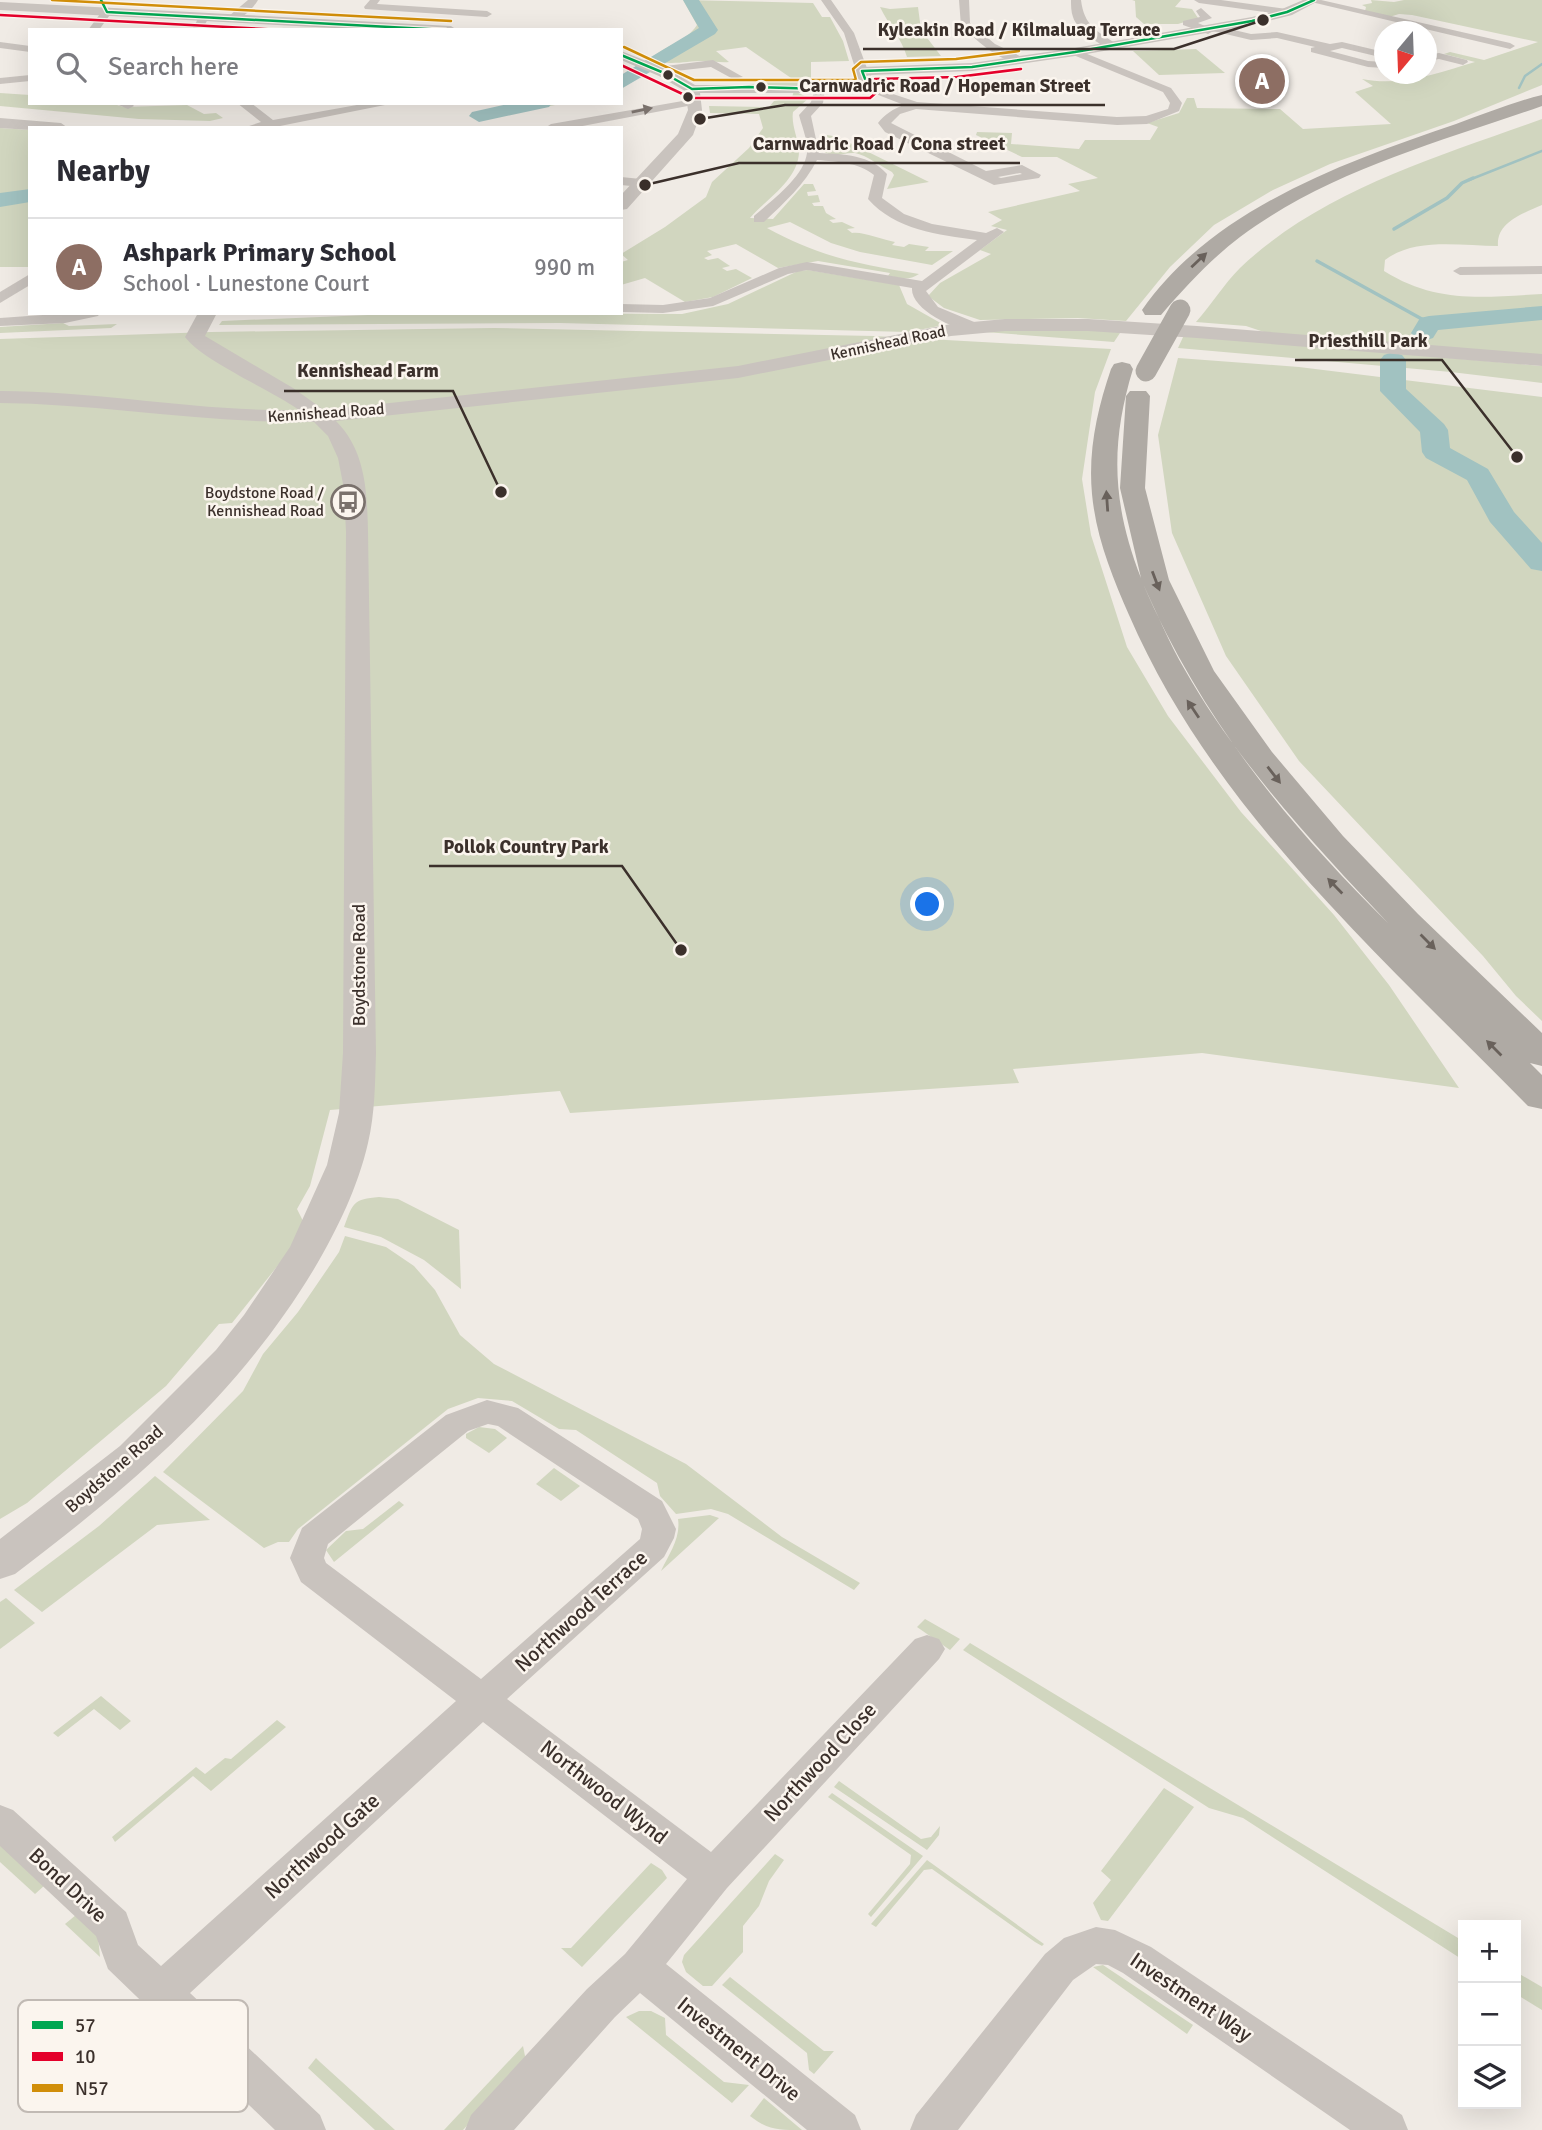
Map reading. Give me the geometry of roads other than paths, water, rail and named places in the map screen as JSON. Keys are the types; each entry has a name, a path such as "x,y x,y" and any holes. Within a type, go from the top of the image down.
{"highway":[{"path":"1508,112 1542,94"},
{"path":"1542,100 1378,156 1279,202 1202,256 1153,310 1134,370 1137,398 1131,440 1132,480 1138,520 1162,597 1197,666 1267,766 1324,834 1457,972 1542,1054"},
{"path":"1542,110 1421,151 1346,183 1269,227 1243,246 1204,282 1180,310 1111,401 1104,452 1107,514 1142,619 1172,678 1227,760 1312,862 1542,1097"}],"street":[{"path":"233,18 253,0"},
{"path":"441,11 458,0"},
{"path":"827,0 849,33 869,89"},
{"path":"955,0 964,0 965,24 991,46 1020,60"},
{"path":"1076,0 1077,18 1095,35 1113,46"},
{"path":"862,71 957,68 1075,52 1213,30 1287,12 1313,1 1510,46"},
{"path":"347,24 372,4 424,10 489,12"},
{"path":"1200,5 1287,12"},
{"path":"1200,5 1207,18 1187,23 1251,37 1278,35 1326,46 1342,45 1374,58"},
{"path":"0,6 104,6 204,17 416,28"},
{"path":"94,28 104,6"},
{"path":"409,22 424,10"},
{"path":"478,22 489,12"},
{"path":"198,28 204,17"},
{"path":"1342,45 1344,40 1358,35"},
{"path":"1251,37 1246,41 1268,49"},
{"path":"0,45 28,49"},
{"path":"1326,46 1315,51 1374,61"},
{"path":"561,126 664,105 693,95 749,87 869,89 915,105 1117,121 1147,120 1173,111 1176,103 1167,90 1075,52"},
{"path":"623,56 661,72 693,95"},
{"path":"1437,57 1463,62"},
{"path":"661,72 713,63 738,75"},
{"path":"1367,75 1374,73"},
{"path":"0,81 28,78"},
{"path":"759,219 795,184 813,156 812,138 805,115 817,103 819,90"},
{"path":"623,203 685,135 691,123 693,95"},
{"path":"246,105 271,124"},
{"path":"260,126 377,105"},
{"path":"915,105 888,118 884,123 889,129 985,175"},
{"path":"0,123 37,126"},
{"path":"813,156 845,159 875,168 881,174 875,199 886,211 897,216 943,231 994,234 918,290 919,298 925,305 974,327"},
{"path":"623,181 640,183"},
{"path":"623,308 663,309 713,302 784,271 807,266 922,285"},
{"path":"1461,271 1542,270"},
{"path":"0,284 24,282"},
{"path":"0,299 24,282"},
{"path":"0,322 85,315"},
{"name":"Boydstone Road","path":"0,1562 134,1457 221,1370 300,1263 320,1226 346,1162 356,1109 359,1064 354,478 343,444 322,416 195,337 207,315"},
{"name":"Kennishead Road","path":"0,397 108,400 237,416 322,416 738,372 951,330 1031,324 1133,328 1542,360"},
{"name":"Kennishead Road","path":"237,416 267,410 283,401 286,395"},
{"name":"Northwood Terrace","path":"373,1489 457,1423 487,1412 507,1416 650,1510 656,1518 660,1530 659,1539 652,1548 483,1699"},
{"name":"Northwood Wynd","path":"373,1489 314,1537 307,1558 313,1572 713,1876"},
{"name":"Northwood Close","path":"713,1876 927,1649"},
{"name":"Northwood Gate","path":"161,1993 483,1699"},
{"name":"Bond Drive","path":"0,1822 112,1925 122,1956 168,2000"},
{"path":"486,2130 601,2003 639,1967 713,1876"},
{"name":"Investment Way","path":"931,2130 1059,1966 1070,1955 1089,1944 1112,1947 1137,1960 1387,2130"},
{"name":"Investment Drive","path":"639,1967 840,2130"},
{"name":"Bond Drive","path":"248,2076 305,2130"}],"waterway":[{"path":"623,82 709,30 691,0"},
{"path":"1519,88 1525,76 1542,64"},
{"path":"479,116 532,105"},
{"path":"1469,180 1542,151"},
{"path":"1394,229 1447,198 1462,183 1473,178"},
{"path":"0,200 28,195"},
{"path":"1317,261 1429,323"},
{"path":"1424,333 1429,323 1542,313"},
{"path":"1393,360 1393,391 1434,430 1436,452 1478,475 1501,516 1542,562"}],"place":[{"name":"Kyleakin Road / Kilmaluag Terrace","path":"1263,20"},
{"name":"Ashpark Primary School","path":"1262,81"},
{"name":"Carnwadric Road / Hopeman Street","path":"700,119"},
{"name":"Carnwadric Road / Cona street","path":"645,185"},
{"name":"Priesthill Park","path":"1517,457"},
{"name":"Kennishead Farm","path":"501,492"},
{"name":"Boydstone Road / Kennishead Road","path":"348,502"},
{"name":"Pollok Country Park","path":"681,950"}]}
